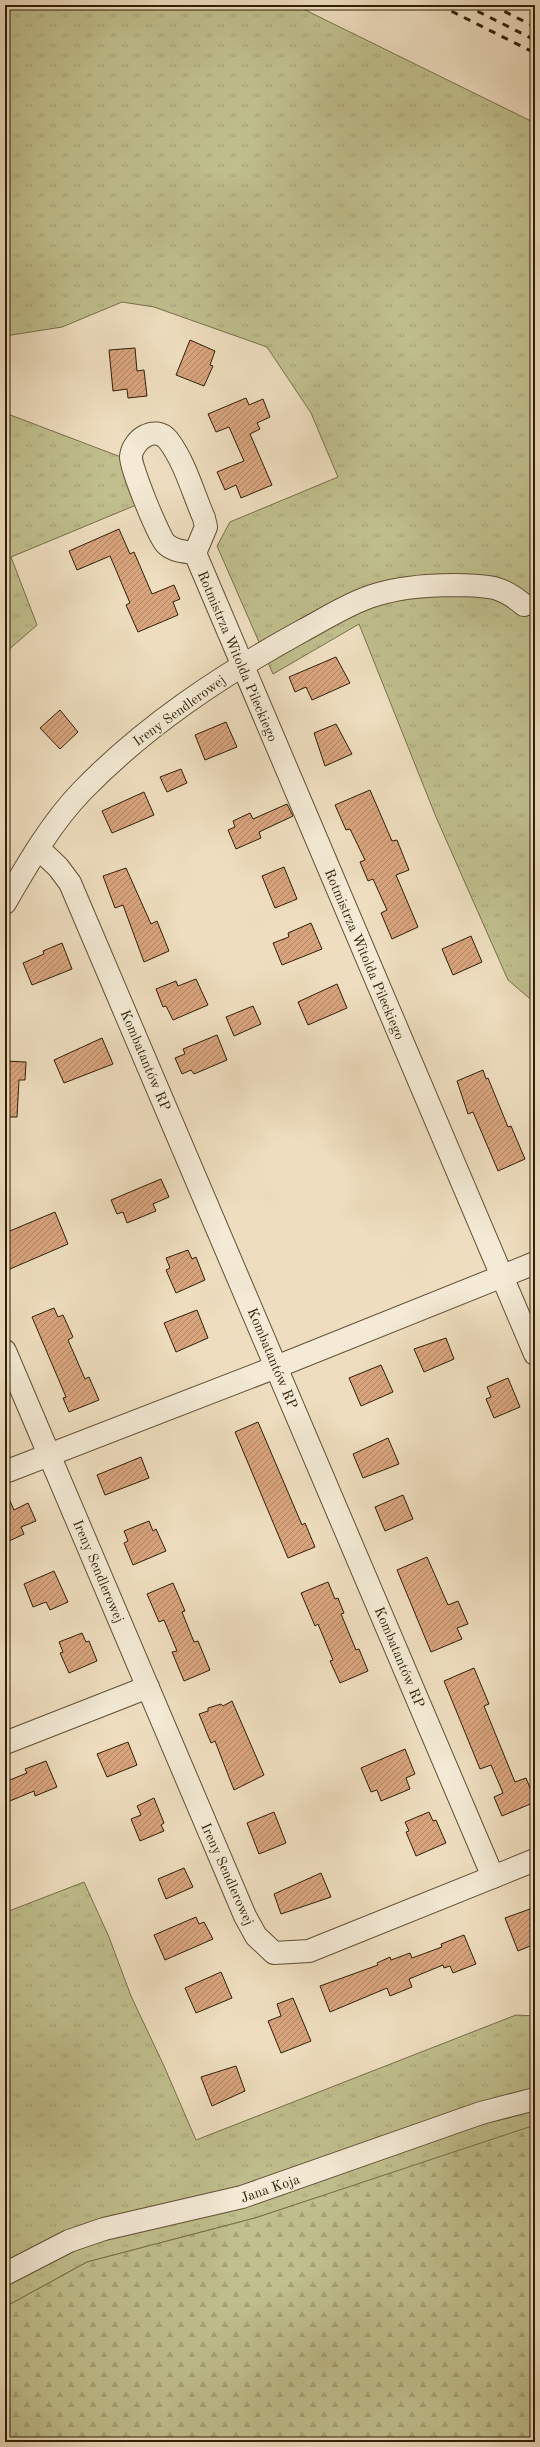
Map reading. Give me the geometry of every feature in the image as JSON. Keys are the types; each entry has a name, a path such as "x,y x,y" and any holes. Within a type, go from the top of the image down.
{"street":[{"name":"Rotmistrza Witolda Pileckiego","path":"194,553 181,552 166,544 160,533 133,468 132,450 140,438 154,434 160,435 167,439 175,451 204,518 206,527 194,553 535,1354"},
{"name":"Ireny Sendlerowej","path":"5,903 56,821 81,792 129,746 175,711 242,666 347,607 370,596 397,589 429,585 485,586 508,591 524,605"},
{"name":"Kombatantów RP","path":"39,849 58,867 70,883 493,1877"},
{"path":"5,1472 276,1367 535,1263"},
{"name":"Ireny Sendlerowej","path":"5,1351 245,1916 256,1936 274,1953 309,1951 535,1860"},
{"path":"5,1743 148,1687"},
{"name":"Jana Koja","path":"5,2274 69,2241 98,2231 242,2197 481,2113 535,2099"}],"green space":[{"path":"5,5 295,5 535,123 535,1003 508,980 436,817 359,624 273,674 217,546 230,522 338,477 311,413 267,347 154,307 122,302 62,327 5,336"},
{"path":"5,413 121,457 141,503 11,557 37,625 5,653"},
{"path":"84,1882 109,1937 131,1996 164,2066 196,2140 516,2015 535,2016 535,2126 255,2218 87,2262 5,2307 5,1905 9,1911"},
{"path":"535,2126 535,2442 5,2442 5,2307 87,2262 255,2218"}],"building":[{"path":"190,340 215,351 210,365 213,366 204,386 176,375"},
{"path":"135,348 137,371 144,370 147,396 128,398 127,389 113,391 109,350"},
{"path":"246,398 249,405 263,399 270,417 257,423 260,429 250,434 272,485 241,498 236,485 225,490 217,472 244,461 229,427 216,432 208,414"},
{"path":"119,529 130,554 134,552 152,594 174,585 180,599 173,602 178,615 138,632 126,605 130,603 110,556 77,570 69,551"},
{"path":"336,657 350,683 312,700 306,687 295,692 289,677"},
{"path":"60,710 78,732 60,749 40,728"},
{"path":"226,722 237,747 205,760 195,735"},
{"path":"336,724 352,754 325,766 314,733"},
{"path":"181,769 187,783 167,792 160,777"},
{"path":"370,790 392,841 397,840 409,870 396,875 418,927 392,939 381,913 387,910 373,879 368,881 360,862 365,860 350,829 346,830 335,805"},
{"path":"144,792 154,815 112,833 102,811"},
{"path":"287,804 293,816 259,832 261,838 236,849 228,830 235,827 233,821 250,813 253,819"},
{"path":"284,867 297,899 275,908 262,876"},
{"path":"126,868 151,924 157,921 169,951 144,962 123,905 115,908 103,876"},
{"path":"311,923 322,949 282,965 273,943 289,937 288,933"},
{"path":"471,936 482,962 453,975 442,949"},
{"path":"62,943 72,969 32,985 23,963 44,954 43,951"},
{"path":"196,979 208,1005 173,1020 166,1006 163,1007 156,989 176,981 178,986"},
{"path":"337,984 347,1008 308,1025 298,1002"},
{"path":"253,1006 261,1024 234,1036 226,1017"},
{"path":"217,1035 227,1060 194,1074 191,1070 182,1074 175,1058 185,1054 183,1049"},
{"path":"102,1038 113,1064 64,1083 54,1060"},
{"path":"5,1061 26,1062 25,1080 19,1080 17,1117 5,1117"},
{"path":"483,1070 486,1079 488,1078 508,1127 511,1126 525,1159 498,1171 473,1112 468,1114 457,1081"},
{"path":"161,1179 169,1197 153,1204 156,1211 127,1223 123,1212 117,1214 111,1200"},
{"path":"55,1212 68,1244 10,1269 5,1258 5,1233"},
{"path":"188,1250 192,1259 196,1257 205,1280 176,1293 166,1270 170,1268 166,1258"},
{"path":"54,1308 58,1317 63,1315 73,1337 68,1340 85,1379 89,1377 99,1400 69,1412 63,1398 66,1397 32,1317"},
{"path":"197,1310 208,1338 176,1352 164,1323"},
{"path":"446,1338 454,1359 424,1372 414,1349"},
{"path":"381,1365 393,1392 361,1406 349,1378"},
{"path":"508,1378 520,1407 494,1418 486,1399 491,1397 487,1387"},
{"path":"258,1422 302,1525 305,1523 315,1547 288,1558 235,1432"},
{"path":"388,1438 399,1464 363,1478 353,1454"},
{"path":"141,1457 149,1478 105,1495 97,1475"},
{"path":"5,1490 14,1510 28,1503 36,1521 21,1527 24,1534 5,1543"},
{"path":"403,1495 413,1519 385,1531 375,1507"},
{"path":"149,1521 153,1531 156,1529 166,1551 133,1565 124,1543 128,1541 124,1531"},
{"path":"427,1557 448,1605 458,1601 468,1624 457,1628 462,1639 431,1652 397,1570"},
{"path":"54,1571 68,1602 50,1610 46,1602 33,1607 24,1584"},
{"path":"328,1582 335,1599 338,1598 344,1613 341,1614 356,1650 359,1649 368,1671 340,1683 330,1661 333,1660 318,1624 315,1626 301,1593"},
{"path":"173,1583 185,1611 182,1612 194,1642 198,1641 210,1670 184,1681 172,1652 177,1651 164,1620 159,1622 147,1594"},
{"path":"82,1633 86,1642 89,1641 97,1661 69,1673 60,1653 63,1652 59,1642"},
{"path":"474,1668 489,1704 484,1706 515,1782 526,1778 535,1800 535,1802 502,1816 494,1797 503,1793 491,1765 480,1769 444,1681"},
{"path":"232,1701 264,1775 234,1790 215,1741 211,1743 199,1714 208,1711 208,1708 221,1704 223,1706"},
{"path":"128,1742 137,1765 107,1777 97,1754"},
{"path":"405,1749 415,1774 406,1778 410,1789 381,1801 377,1790 371,1792 361,1768"},
{"path":"46,1761 57,1787 35,1796 34,1791 5,1803 5,1782 27,1773 25,1769"},
{"path":"154,1798 164,1823 161,1825 164,1831 140,1841 131,1819 141,1815 137,1806"},
{"path":"274,1812 286,1843 259,1854 247,1823"},
{"path":"429,1812 433,1821 436,1820 446,1843 416,1856 406,1832 409,1831 405,1822"},
{"path":"184,1868 193,1887 166,1899 158,1879"},
{"path":"321,1873 331,1897 281,1914 274,1894"},
{"path":"530,1909 535,1922 535,1944 518,1951 505,1918"},
{"path":"196,1917 199,1924 204,1922 213,1939 165,1960 154,1935"},
{"path":"464,1935 476,1964 453,1973 450,1966 444,1968 443,1965 409,1979 412,1987 390,1996 387,1988 330,2012 320,1986 378,1965 377,1963 390,1957 391,1960 410,1953 412,1958 442,1947 441,1944"},
{"path":"221,1972 232,1998 196,2013 185,1988"},
{"path":"293,1998 311,2041 281,2053 268,2021 281,2016 277,2004"},
{"path":"236,2066 245,2091 212,2106 201,2077"}],"railway":[{"path":"439,5 535,53"},
{"path":"465,5 535,40"},
{"path":"492,5 535,27"}]}
